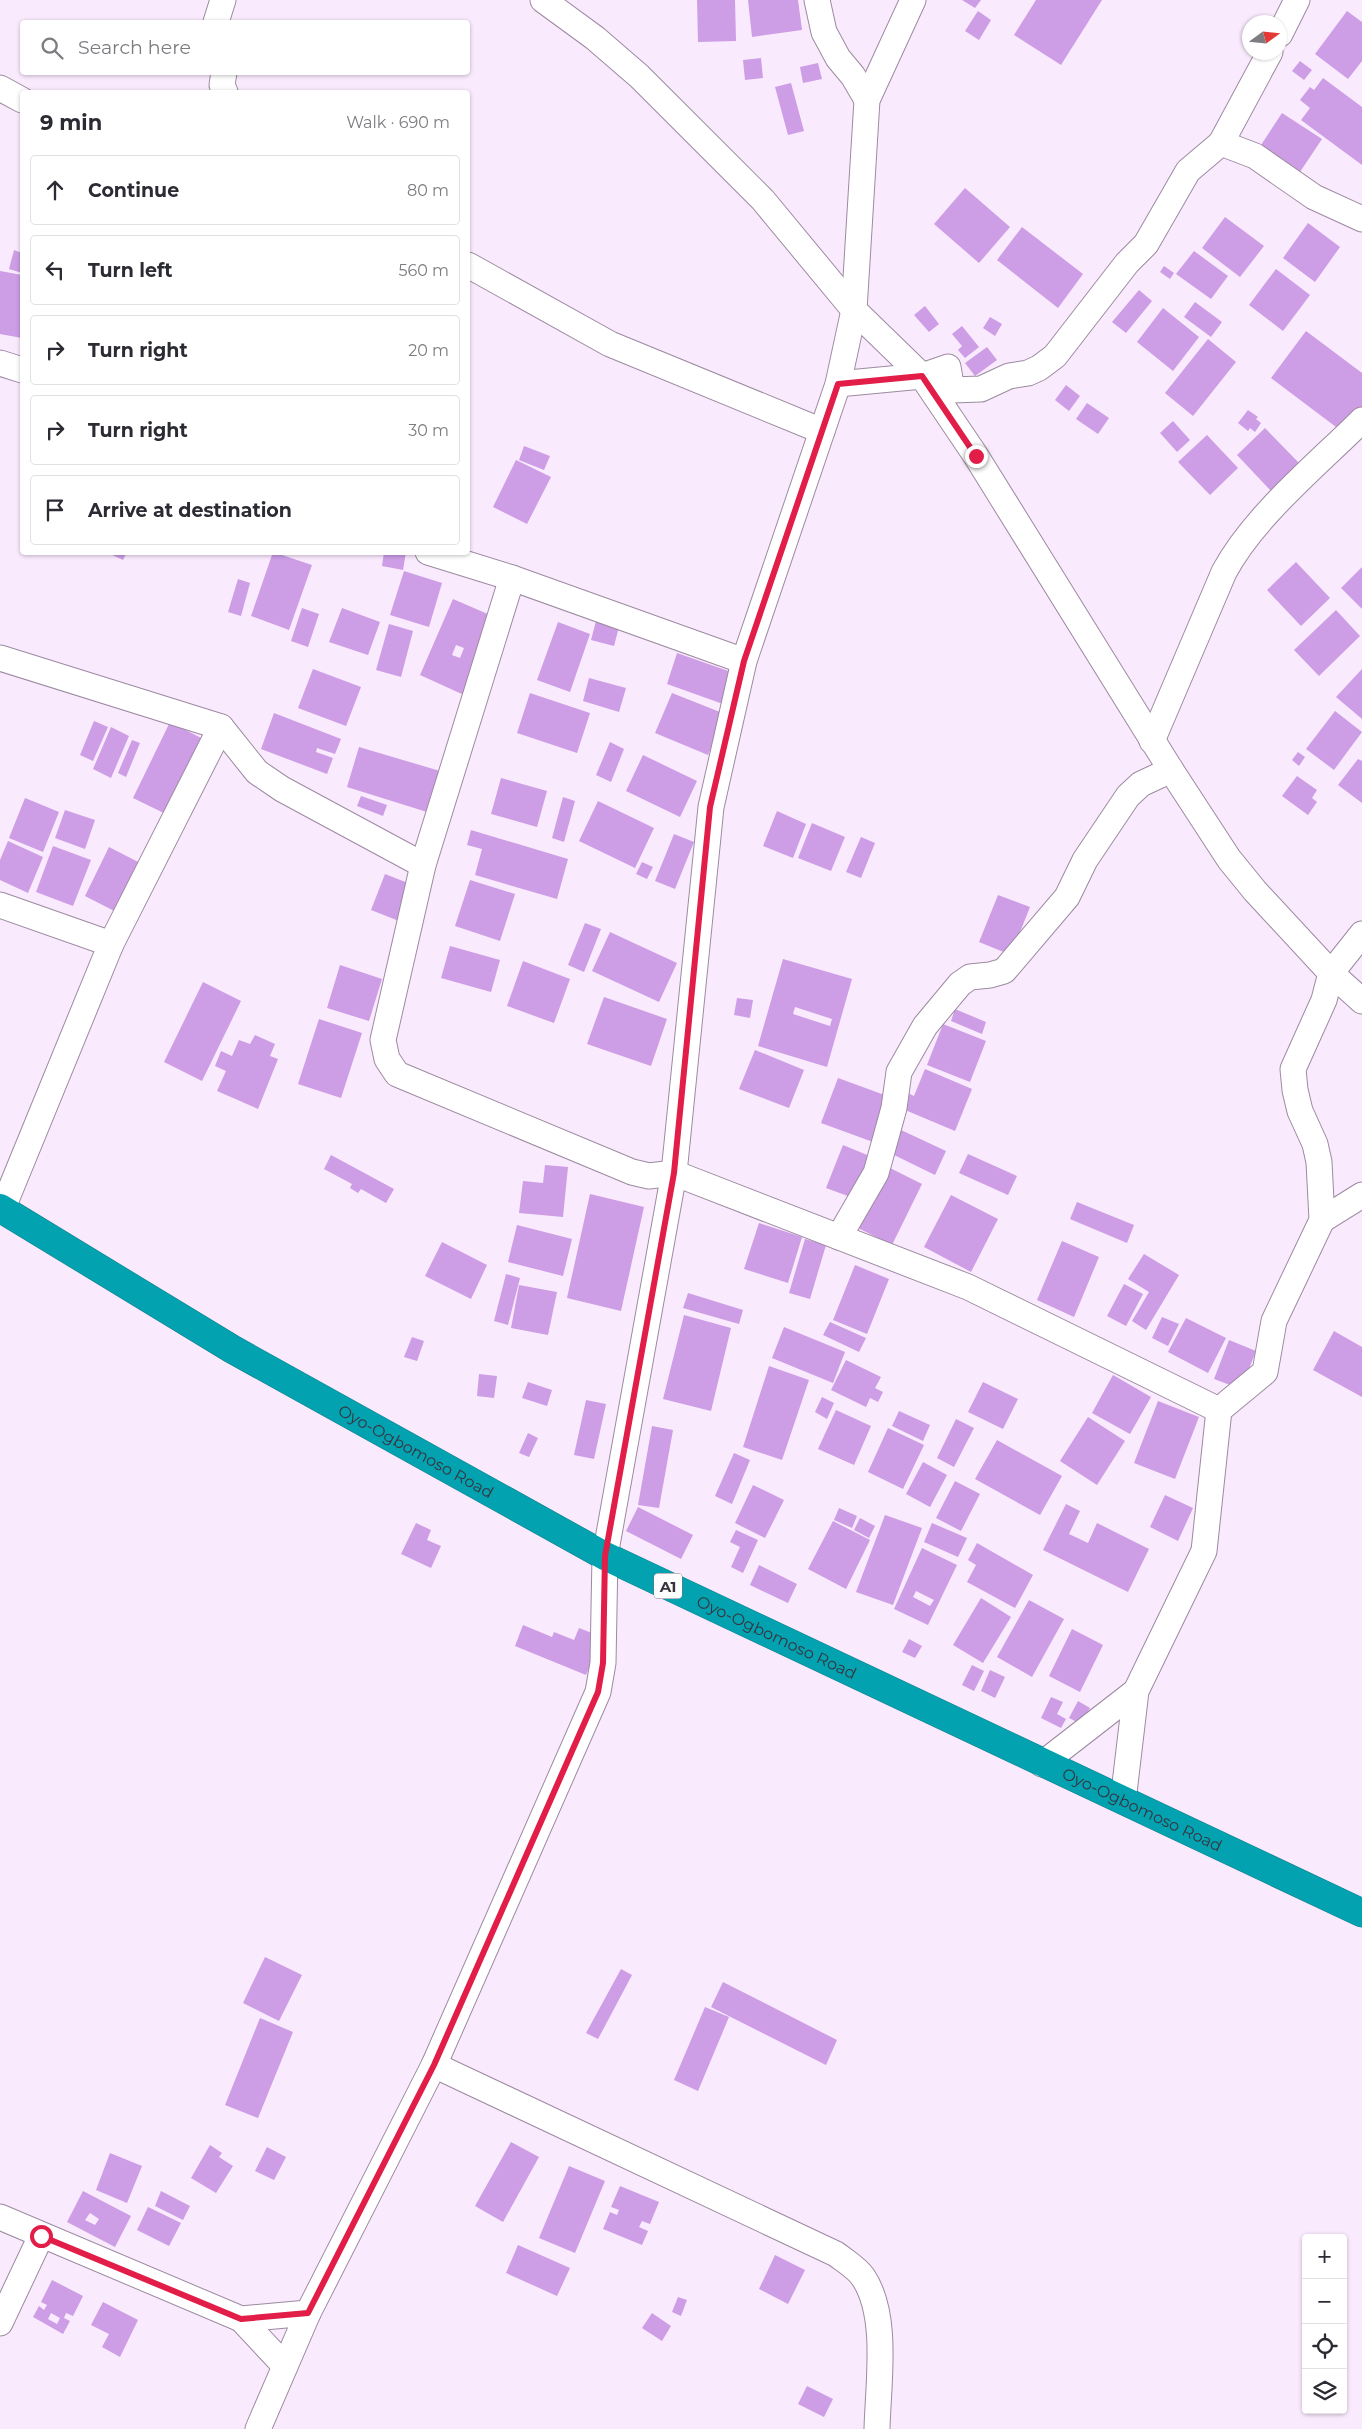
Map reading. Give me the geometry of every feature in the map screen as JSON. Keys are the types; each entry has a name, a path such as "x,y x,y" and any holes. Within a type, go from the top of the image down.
{"highway":[{"name":"Oyo-Ogbomoso Road","path":"1,1209 232,1349 605,1556 1042,1764 1362,1912"}],"street":[{"path":"217,20 222,0"},
{"path":"543,0 595,38 639,76 763,200 854,310 922,376 976,456 1152,741 1229,858 1255,891 1331,973 1362,1001"},
{"path":"817,0 824,32 838,58 853,76 867,100"},
{"path":"258,2429 308,2313 434,2065 598,1692 603,1663 605,1556 674,1173 710,807 744,661 838,384 854,310 867,100 913,0"},
{"path":"1287,20 1297,0"},
{"path":"838,384 922,376 948,367 952,390 981,389 1009,376 1028,373 1039,368 1055,356 1127,263 1146,244 1188,172 1221,143 1266,60"},
{"path":"224,75 222,85 224,90"},
{"path":"0,88 20,99"},
{"path":"1221,143 1255,156 1314,197 1362,219"},
{"path":"470,266 610,344 822,431"},
{"path":"0,363 20,369"},
{"path":"1152,741 1224,572 1234,554 1269,512 1362,420"},
{"path":"438,555 512,578 744,661"},
{"path":"512,578 423,866 384,1040 386,1059 397,1074 632,1172 649,1176 674,1173 968,1286 1220,1410"},
{"path":"0,658 221,727 257,772 282,789 423,866"},
{"path":"1,1209 111,944 221,727"},
{"path":"839,1237 876,1173 894,1108 899,1072 925,1026 960,984 970,977 990,975 1004,971 1067,897 1085,860 1128,796 1141,784 1171,770"},
{"path":"0,905 111,944"},
{"path":"1123,1801 1136,1690 1204,1551 1220,1410 1265,1372 1274,1321 1322,1220 1319,1162 1315,1144 1300,1111 1293,1069 1324,1000 1331,973 1362,934"},
{"path":"1322,1220 1362,1195"},
{"path":"1042,1764 1136,1690"},
{"path":"434,2065 836,2254 862,2276 877,2310 879,2347 876,2429"},
{"path":"0,2218 241,2319 285,2366"},
{"path":"0,2323 41,2236"},
{"path":"241,2319 308,2313"}],"building":[{"path":"697,0 735,0 736,41 698,42"},
{"path":"748,0 798,0 802,30 752,37"},
{"path":"962,0 981,0 975,8"},
{"path":"1036,0 1102,0 1061,65 1014,35"},
{"path":"978,11 991,20 979,40 965,31"},
{"path":"1347,11 1362,22 1362,61 1348,79 1315,54"},
{"path":"761,58 763,78 745,80 743,60"},
{"path":"1300,61 1312,70 1304,80 1292,71"},
{"path":"818,63 822,79 803,83 800,67"},
{"path":"1323,78 1362,107 1362,165 1301,120 1310,108 1300,100 1310,87 1314,90"},
{"path":"791,83 804,131 788,135 775,87"},
{"path":"1282,113 1322,139 1300,172 1261,145"},
{"path":"965,188 1010,227 979,263 934,224"},
{"path":"1225,217 1264,246 1240,277 1202,248"},
{"path":"1308,223 1340,247 1315,282 1283,258"},
{"path":"1022,227 1083,274 1058,308 997,260"},
{"path":"14,250 20,252 20,272 9,269"},
{"path":"1194,251 1228,276 1211,299 1176,274"},
{"path":"1164,266 1174,273 1170,279 1160,272"},
{"path":"1276,269 1310,295 1283,331 1249,305"},
{"path":"0,271 20,275 20,338 0,334"},
{"path":"1139,290 1152,301 1126,333 1112,322"},
{"path":"1195,302 1222,322 1211,337 1184,317"},
{"path":"925,306 939,324 929,332 914,315"},
{"path":"1163,308 1199,337 1173,371 1137,342"},
{"path":"990,317 1002,324 995,336 983,328"},
{"path":"962,326 979,347 965,358 958,350 962,346 952,334"},
{"path":"1306,331 1362,373 1362,409 1344,433 1271,378"},
{"path":"1208,339 1236,362 1193,416 1165,393"},
{"path":"987,347 997,360 975,376 965,363"},
{"path":"1066,385 1080,396 1069,411 1055,400"},
{"path":"1087,403 1109,418 1098,434 1076,419"},
{"path":"1248,410 1258,417 1256,419 1261,423 1255,432 1250,428 1248,431 1238,423"},
{"path":"1173,421 1190,440 1177,452 1160,433"},
{"path":"1265,428 1299,463 1271,491 1237,455"},
{"path":"1207,435 1238,468 1210,495 1178,462"},
{"path":"524,446 550,456 544,470 519,460"},
{"path":"516,460 551,477 527,524 493,507"},
{"path":"112,555 126,555 123,560"},
{"path":"272,555 282,555 312,565 289,630 251,616"},
{"path":"384,555 406,555 403,570 382,566"},
{"path":"1296,562 1330,598 1301,626 1267,590"},
{"path":"1362,567 1362,609 1341,588"},
{"path":"404,571 442,583 429,627 390,615"},
{"path":"238,579 250,583 241,616 228,612"},
{"path":"453,599 497,618 464,695 420,675","holes":["456,645 464,648 460,658 452,655"]},
{"path":"302,608 319,614 308,647 291,641"},
{"path":"342,608 380,622 368,655 329,642"},
{"path":"1336,610 1360,636 1319,676 1294,650"},
{"path":"597,617 620,623 614,646 591,640"},
{"path":"558,622 590,634 570,692 537,680"},
{"path":"389,624 413,631 401,677 376,670"},
{"path":"677,653 734,673 723,704 667,684"},
{"path":"313,669 361,687 346,726 298,708"},
{"path":"1362,669 1362,719 1336,697"},
{"path":"589,678 626,688 619,712 583,701"},
{"path":"530,693 590,713 577,753 517,733"},
{"path":"672,693 725,714 708,755 655,733"},
{"path":"1335,711 1362,732 1334,770 1306,749"},
{"path":"274,713 341,739 335,754 317,748 316,752 333,758 327,774 261,749"},
{"path":"94,721 108,727 93,761 80,755"},
{"path":"170,722 209,742 172,817 133,798"},
{"path":"111,727 129,736 111,778 93,769"},
{"path":"132,740 140,743 126,777 118,773"},
{"path":"610,742 624,749 611,782 596,775"},
{"path":"359,747 440,771 427,812 347,787"},
{"path":"1298,752 1305,757 1299,766 1292,760"},
{"path":"643,755 697,781 680,817 626,791"},
{"path":"1358,759 1362,761 1362,803 1338,785"},
{"path":"1297,776 1317,790 1312,798 1317,802 1308,815 1282,796"},
{"path":"501,778 547,791 537,827 491,814"},
{"path":"361,796 387,805 383,816 357,806"},
{"path":"563,797 575,801 564,842 552,838"},
{"path":"25,798 59,812 43,852 9,838"},
{"path":"598,801 654,828 635,868 579,841"},
{"path":"65,810 95,820 85,849 55,838"},
{"path":"777,811 806,824 793,858 763,846"},
{"path":"812,823 845,837 831,871 798,858"},
{"path":"471,830 568,859 557,899 475,875 482,849 467,845"},
{"path":"674,834 694,842 675,889 655,881"},
{"path":"861,837 875,843 861,878 846,872"},
{"path":"8,841 43,857 28,893 0,880 0,860"},
{"path":"53,846 91,860 73,906 36,892"},
{"path":"109,847 146,866 122,915 85,896"},
{"path":"642,862 653,867 647,879 636,874"},
{"path":"385,874 418,887 404,923 371,910"},
{"path":"470,880 515,894 500,941 455,926"},
{"path":"998,895 1030,907 1011,955 979,942"},
{"path":"585,923 601,929 584,972 568,965"},
{"path":"610,932 677,963 659,1002 592,971"},
{"path":"450,946 500,960 491,992 441,978"},
{"path":"783,959 852,979 827,1067 758,1046","holes":["795,1007 832,1019 830,1026 793,1014"]},
{"path":"523,961 570,979 554,1023 507,1006"},
{"path":"340,965 382,979 369,1021 327,1008"},
{"path":"203,982 241,1001 202,1081 164,1062"},
{"path":"604,997 667,1019 651,1066 587,1044"},
{"path":"737,998 753,1000 750,1018 734,1015"},
{"path":"955,1009 986,1022 982,1034 951,1021"},
{"path":"319,1019 362,1033 341,1098 298,1084"},
{"path":"943,1024 986,1041 970,1082 927,1065"},
{"path":"255,1035 275,1044 270,1056 278,1059 258,1109 217,1091 226,1071 215,1066 221,1051 232,1056 239,1040 250,1044"},
{"path":"755,1050 804,1070 789,1108 739,1089"},
{"path":"925,1069 972,1089 955,1131 898,1107 904,1091 914,1096"},
{"path":"838,1078 890,1097 873,1142 821,1123"},
{"path":"901,1130 946,1151 935,1175 890,1153"},
{"path":"843,1145 872,1157 856,1199 826,1188"},
{"path":"968,1154 1017,1176 1008,1195 959,1173"},
{"path":"331,1155 394,1189 386,1203 361,1189 358,1193 350,1188 352,1184 324,1169"},
{"path":"545,1165 568,1167 563,1217 519,1213 523,1181 543,1183"},
{"path":"886,1166 922,1184 892,1245 856,1227"},
{"path":"590,1194 644,1207 621,1311 567,1298"},
{"path":"951,1195 998,1219 971,1272 924,1247"},
{"path":"1077,1202 1134,1225 1127,1243 1070,1219"},
{"path":"759,1223 802,1237 788,1283 744,1269"},
{"path":"517,1225 572,1239 563,1276 508,1262"},
{"path":"805,1239 826,1245 810,1299 789,1293"},
{"path":"1062,1241 1099,1257 1074,1317 1037,1300"},
{"path":"442,1242 487,1265 471,1299 425,1276"},
{"path":"1144,1254 1179,1275 1146,1330 1132,1321 1149,1292 1128,1279"},
{"path":"855,1265 889,1279 867,1334 833,1320"},
{"path":"506,1274 520,1278 508,1325 494,1321"},
{"path":"1124,1284 1143,1294 1126,1326 1107,1316"},
{"path":"519,1285 557,1292 548,1335 511,1328"},
{"path":"688,1293 743,1310 739,1324 683,1308"},
{"path":"684,1315 731,1328 711,1411 663,1399"},
{"path":"1162,1317 1179,1324 1168,1346 1152,1338"},
{"path":"1186,1318 1226,1338 1208,1373 1168,1352"},
{"path":"830,1322 866,1338 859,1352 823,1335"},
{"path":"784,1327 845,1352 833,1383 772,1358"},
{"path":"1334,1331 1362,1347 1362,1397 1313,1370"},
{"path":"412,1337 424,1341 417,1361 404,1357"},
{"path":"1229,1340 1256,1351 1241,1389 1214,1379"},
{"path":"846,1360 881,1377 875,1388 883,1392 878,1402 870,1398 866,1407 831,1390"},
{"path":"769,1366 809,1380 782,1460 743,1447"},
{"path":"479,1374 497,1376 494,1398 477,1396"},
{"path":"1113,1375 1151,1397 1130,1434 1092,1413"},
{"path":"528,1382 552,1390 547,1406 522,1398"},
{"path":"983,1382 1018,1399 1003,1429 968,1412"},
{"path":"822,1397 834,1403 827,1419 815,1412"},
{"path":"586,1400 606,1404 594,1459 574,1455"},
{"path":"1158,1401 1199,1417 1175,1479 1134,1463"},
{"path":"836,1410 871,1426 854,1465 818,1449"},
{"path":"899,1411 930,1425 923,1441 892,1426"},
{"path":"1088,1417 1125,1441 1097,1485 1060,1461"},
{"path":"956,1419 974,1428 954,1467 937,1458"},
{"path":"652,1426 673,1430 659,1508 638,1505"},
{"path":"888,1428 924,1445 903,1489 868,1472"},
{"path":"528,1433 538,1438 529,1457 519,1453"},
{"path":"997,1440 1062,1476 1040,1515 975,1479"},
{"path":"734,1453 750,1460 732,1504 715,1496"},
{"path":"923,1462 947,1475 930,1507 906,1494"},
{"path":"955,1481 980,1494 961,1531 936,1518"},
{"path":"753,1485 784,1500 765,1538 735,1523"},
{"path":"1165,1495 1193,1508 1178,1541 1150,1527"},
{"path":"1066,1504 1080,1511 1069,1534 1088,1543 1097,1523 1149,1549 1128,1592 1043,1550"},
{"path":"638,1507 693,1535 681,1559 626,1531"},
{"path":"839,1508 857,1516 852,1528 834,1520"},
{"path":"885,1515 922,1528 893,1605 856,1592"},
{"path":"860,1518 875,1526 869,1538 854,1530"},
{"path":"833,1521 870,1540 846,1589 808,1569"},
{"path":"416,1523 431,1530 427,1540 441,1546 431,1568 401,1554"},
{"path":"932,1523 967,1538 958,1557 924,1542"},
{"path":"736,1530 758,1540 743,1573 731,1567 740,1547 730,1542"},
{"path":"977,1543 1033,1575 1015,1608 967,1582 976,1565 968,1560"},
{"path":"922,1548 957,1565 928,1625 894,1609","holes":["916,1591 934,1600 930,1606 913,1597"]},
{"path":"759,1565 797,1584 788,1603 750,1585"},
{"path":"981,1598 1011,1617 983,1663 953,1645"},
{"path":"1029,1600 1064,1619 1032,1677 997,1657"},
{"path":"523,1625 552,1637 554,1632 574,1640 579,1628 602,1637 586,1675 515,1646"},
{"path":"1072,1629 1103,1645 1080,1692 1049,1676"},
{"path":"909,1639 922,1646 915,1658 902,1652"},
{"path":"972,1665 984,1671 974,1691 962,1685"},
{"path":"990,1670 1005,1677 995,1698 981,1691"},
{"path":"1051,1697 1063,1702 1057,1714 1066,1719 1061,1728 1041,1718"},
{"path":"1078,1701 1090,1708 1081,1724 1069,1718"},
{"path":"265,1957 302,1975 279,2021 243,2003"},
{"path":"621,1969 632,1975 598,2039 586,2033"},
{"path":"723,1982 837,2040 826,2065 711,2007"},
{"path":"705,2007 729,2017 698,2091 674,2080"},
{"path":"260,2018 293,2032 258,2118 225,2105"},
{"path":"511,2142 539,2157 503,2222 475,2206"},
{"path":"210,2145 222,2153 219,2157 233,2166 216,2193 191,2178"},
{"path":"267,2147 286,2157 274,2180 255,2171"},
{"path":"110,2153 142,2166 127,2203 96,2190"},
{"path":"569,2166 605,2181 575,2253 539,2238"},
{"path":"620,2186 659,2202 650,2224 642,2221 639,2227 648,2231 642,2245 603,2229 610,2212 617,2215 619,2210 611,2207"},
{"path":"83,2191 131,2216 115,2247 67,2222","holes":["90,2213 99,2219 95,2225 85,2220"]},
{"path":"161,2191 190,2206 183,2220 155,2206"},
{"path":"148,2207 181,2223 169,2246 137,2230"},
{"path":"518,2245 570,2268 557,2296 506,2273"},
{"path":"775,2255 805,2270 788,2304 759,2289"},
{"path":"52,2280 83,2296 73,2316 66,2313 64,2318 70,2321 63,2334 33,2317 39,2306 44,2310 47,2305 41,2302","holes":["51,2313 60,2318 57,2324 48,2319"]},
{"path":"678,2297 687,2300 681,2316 672,2312"},
{"path":"103,2302 138,2320 120,2357 102,2347 109,2334 91,2325"},
{"path":"652,2313 671,2326 662,2341 642,2328"},
{"path":"807,2386 833,2399 824,2417 798,2404"}],"route":[{"path":"41,2236 241,2319 308,2313 434,2065 598,1692 603,1663 605,1556 674,1173 710,807 744,661 838,384 922,376 976,456"}]}
